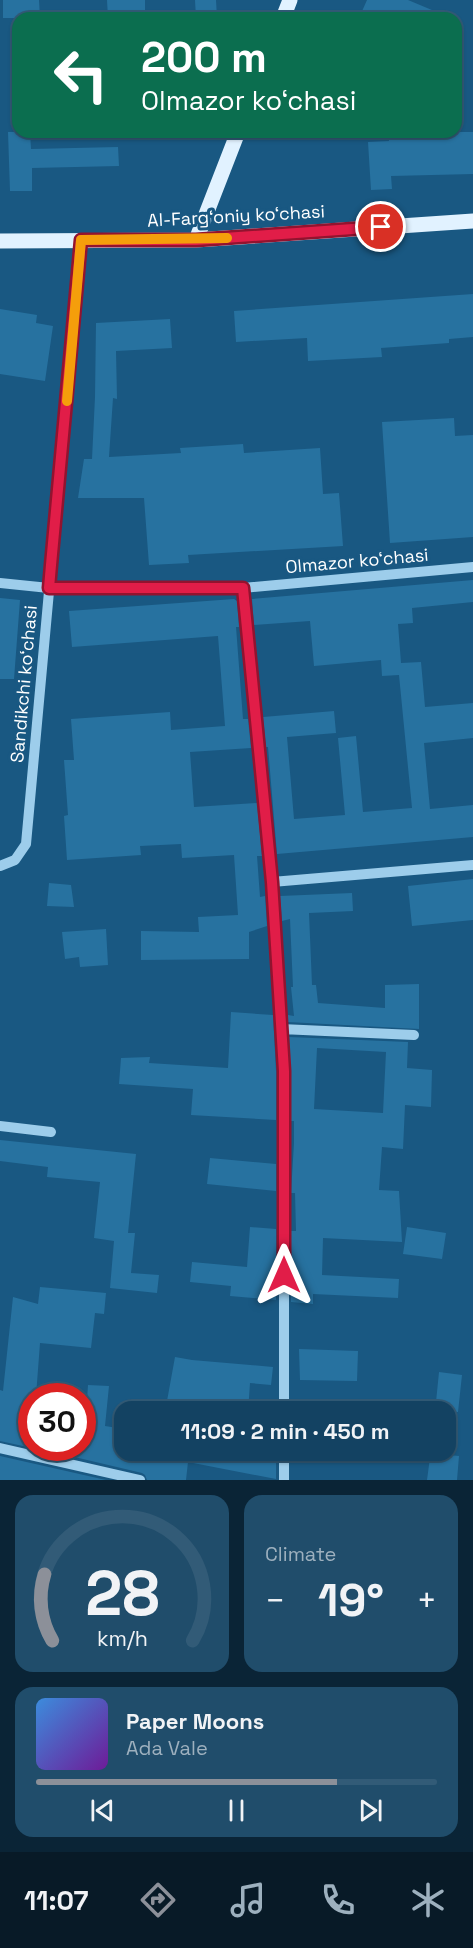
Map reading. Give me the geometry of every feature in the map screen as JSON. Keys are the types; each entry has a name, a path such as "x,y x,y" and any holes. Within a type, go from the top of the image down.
{"main road":[{"path":"196,240 236,138"},
{"name":"Al-Fargʻoniy koʻchasi","path":"0,241 196,240 473,221"}],"street":[{"name":"Sandikchi koʻchasi","path":"0,866 15,860 26,844 81,240"},
{"name":"Olmazor koʻchasi","path":"0,583 49,588 243,588 473,567"},
{"path":"243,588 272,882 284,1071 284,1401"},
{"path":"272,882 473,865"},
{"path":"281,1029 414,1035"},
{"path":"0,1126 51,1132"},
{"path":"0,1448 140,1480"},
{"path":"284,1461 284,1480"}],"building":[{"path":"3,0 39,0 40,12 12,12 12,18 3,18"},
{"path":"107,0 145,0 145,12 108,12"},
{"path":"195,0 216,0 217,12 196,12"},
{"path":"367,0 408,0 437,12 362,12"},
{"path":"8,132 12,132 12,138 30,138 31,149 118,147 119,166 32,168 32,191 10,191"},
{"path":"462,132 473,132 473,174 391,176 392,189 371,190 368,142 389,141 389,138 462,138"},
{"path":"473,294 473,337 449,339 449,343 381,348 382,357 308,361 307,338 236,342 234,311"},
{"path":"0,309 37,315 36,323 53,326 45,381 0,374"},
{"path":"170,319 172,348 116,351 117,399 113,398 109,457 181,453 180,448 243,444 244,453 320,448 323,494 339,493 343,546 188,555 189,563 149,565 144,498 78,498 84,459 92,459 96,323"},
{"path":"454,418 455,436 473,435 473,537 390,543 382,422"},
{"path":"473,580 473,602 412,608 413,623 398,624 401,663 421,662 425,707 473,703 473,738 424,743 430,809 473,805 473,837 277,854 268,747 266,747 263,717 334,711 336,733 287,737 294,819 345,815 338,738 356,736 363,812 412,808 399,675 382,676 381,660 314,666 310,621 254,625 252,599"},
{"path":"0,598 20,600 14,679 0,679"},
{"path":"234,599 237,601 239,627 236,627 243,719 248,719 251,748 190,752 194,807 257,803 262,856 257,856 260,897 265,896 267,926 249,932 249,959 141,960 141,931 199,932 198,917 238,915 234,855 182,858 181,844 140,846 141,855 67,860 64,816 68,815 64,760 74,760 71,719 170,712 171,730 225,726 218,636 72,647 69,611"},
{"path":"473,879 473,920 412,926 408,886"},
{"path":"49,883 71,885 74,907 47,906"},
{"path":"352,893 353,911 309,913 312,985 316,985 318,1003 385,1008 385,985 419,984 419,1029 288,1022 288,1015 294,1016 291,987 293,987 290,919 282,921 280,896"},
{"path":"106,929 108,965 80,967 79,957 65,959 62,932"},
{"path":"231,1012 273,1015 276,1120 191,1115 193,1089 119,1084 121,1058 150,1057 149,1063 228,1068"},
{"path":"289,1037 408,1042 407,1068 432,1070 431,1107 405,1105 403,1149 382,1147 379,1190 399,1191 402,1242 323,1238 322,1275 399,1279 398,1298 313,1294 313,1304 291,1302 291,1231 296,1231 295,1193 291,1193 294,1121 291,1121","holes":["317,1048 386,1052 383,1113 314,1109"]},
{"path":"0,1140 136,1154 128,1233 135,1233 131,1273 159,1275 157,1293 110,1288 114,1241 94,1238 100,1182 47,1177 48,1167 0,1161"},
{"path":"210,1158 276,1164 276,1191 207,1184"},
{"path":"250,1227 276,1229 276,1300 230,1296 231,1286 190,1282 192,1262 247,1267"},
{"path":"407,1227 446,1233 442,1259 403,1254"},
{"path":"40,1287 106,1293 104,1314 95,1313 91,1348 40,1343 37,1383 18,1383 18,1445 0,1441 0,1390 3,1391 13,1297 38,1304"},
{"path":"299,1349 358,1351 357,1381 300,1380"},
{"path":"175,1357 273,1367 271,1385 250,1383 249,1401 167,1401"},
{"path":"439,1372 462,1375 458,1412 456,1412 456,1401 436,1401"},
{"path":"96,1385 109,1386 105,1426 114,1427 114,1461 276,1461 276,1479 188,1462 186,1480 147,1480 142,1473 91,1461 96,1461"},
{"path":"0,1456 106,1480 0,1480"},
{"path":"456,1456 459,1456 457,1480 427,1480 430,1461 456,1461"}],"slow traffic":[{"path":"67,401 81,240 227,238"}],"route":[{"path":"284,1275 284,1071 272,882 243,588 49,588 81,240 196,240 381,227"}]}
